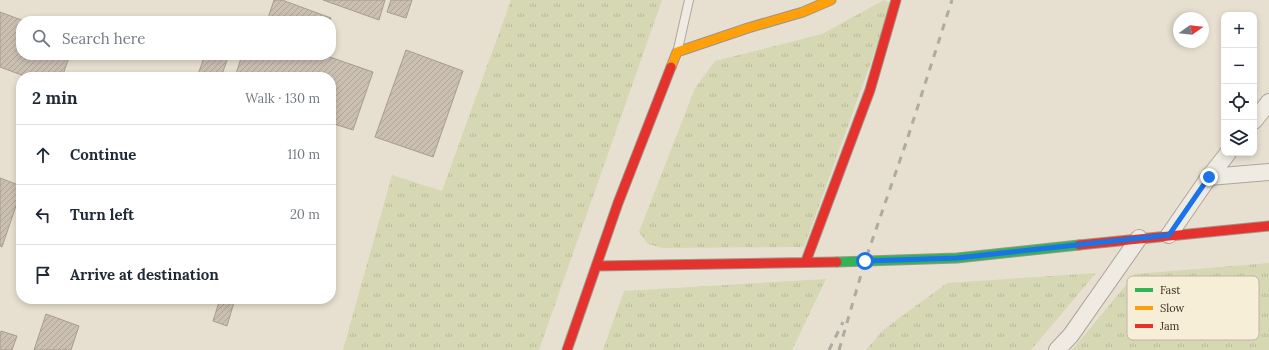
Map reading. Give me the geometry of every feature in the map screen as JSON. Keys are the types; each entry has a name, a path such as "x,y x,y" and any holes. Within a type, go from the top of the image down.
{"street":[{"path":"568,350 618,203 677,52 748,28 803,12 831,0"},
{"path":"806,262 870,90 896,0"},
{"path":"1255,120 1269,102"},
{"path":"1169,235 1209,177 1226,156"},
{"path":"1209,177 1269,172"},
{"path":"596,266 957,258 1139,238 1269,226"},
{"path":"1057,350 1071,335 1139,238"}],"lane":[{"path":"677,52 689,0"}],"green space":[{"path":"511,0 662,0 539,350 343,350 392,175 442,191"},
{"path":"884,0 892,4 804,247 662,248 648,244 639,232 695,88 715,61 822,34"},
{"path":"1269,263 1269,350 1072,350 1127,284 1127,340 1259,340 1259,276 1133,276 1135,274"},
{"path":"1096,273 1031,350 866,350 883,330 947,283"},
{"path":"826,279 792,350 603,350 624,291"}],"building":[{"path":"274,0 282,0 326,16 269,16"},
{"path":"323,0 385,0 379,20"},
{"path":"391,0 412,0 406,18 387,12"},
{"path":"0,12 16,18 16,60 68,60 64,72 16,73 0,67"},
{"path":"406,50 463,71 433,157 375,137"},
{"path":"336,59 373,72 353,130 336,125 336,72 237,72 240,60"},
{"path":"203,60 227,60 223,72 199,72"},
{"path":"0,178 16,184 16,206 2,247 0,246"},
{"path":"218,304 234,304 227,326 213,321"},
{"path":"46,314 79,326 71,350 34,350"},
{"path":"1,331 17,336 12,350 0,350"}],"railway":[{"path":"839,350 865,261 907,140 952,0"},
{"path":"829,350 843,322"}],"traffic: fast":[{"path":"837,262 957,258 1079,245"}],"traffic: slow":[{"path":"671,67 677,52 748,28 803,12 831,0"}],"traffic: jam":[{"path":"806,261 870,90 896,0"},
{"path":"567,350 618,203 671,67"},
{"path":"1079,245 1269,226"},
{"path":"596,266 837,262"}],"route":[{"path":"865,261 957,258 1169,235 1209,177"}]}
